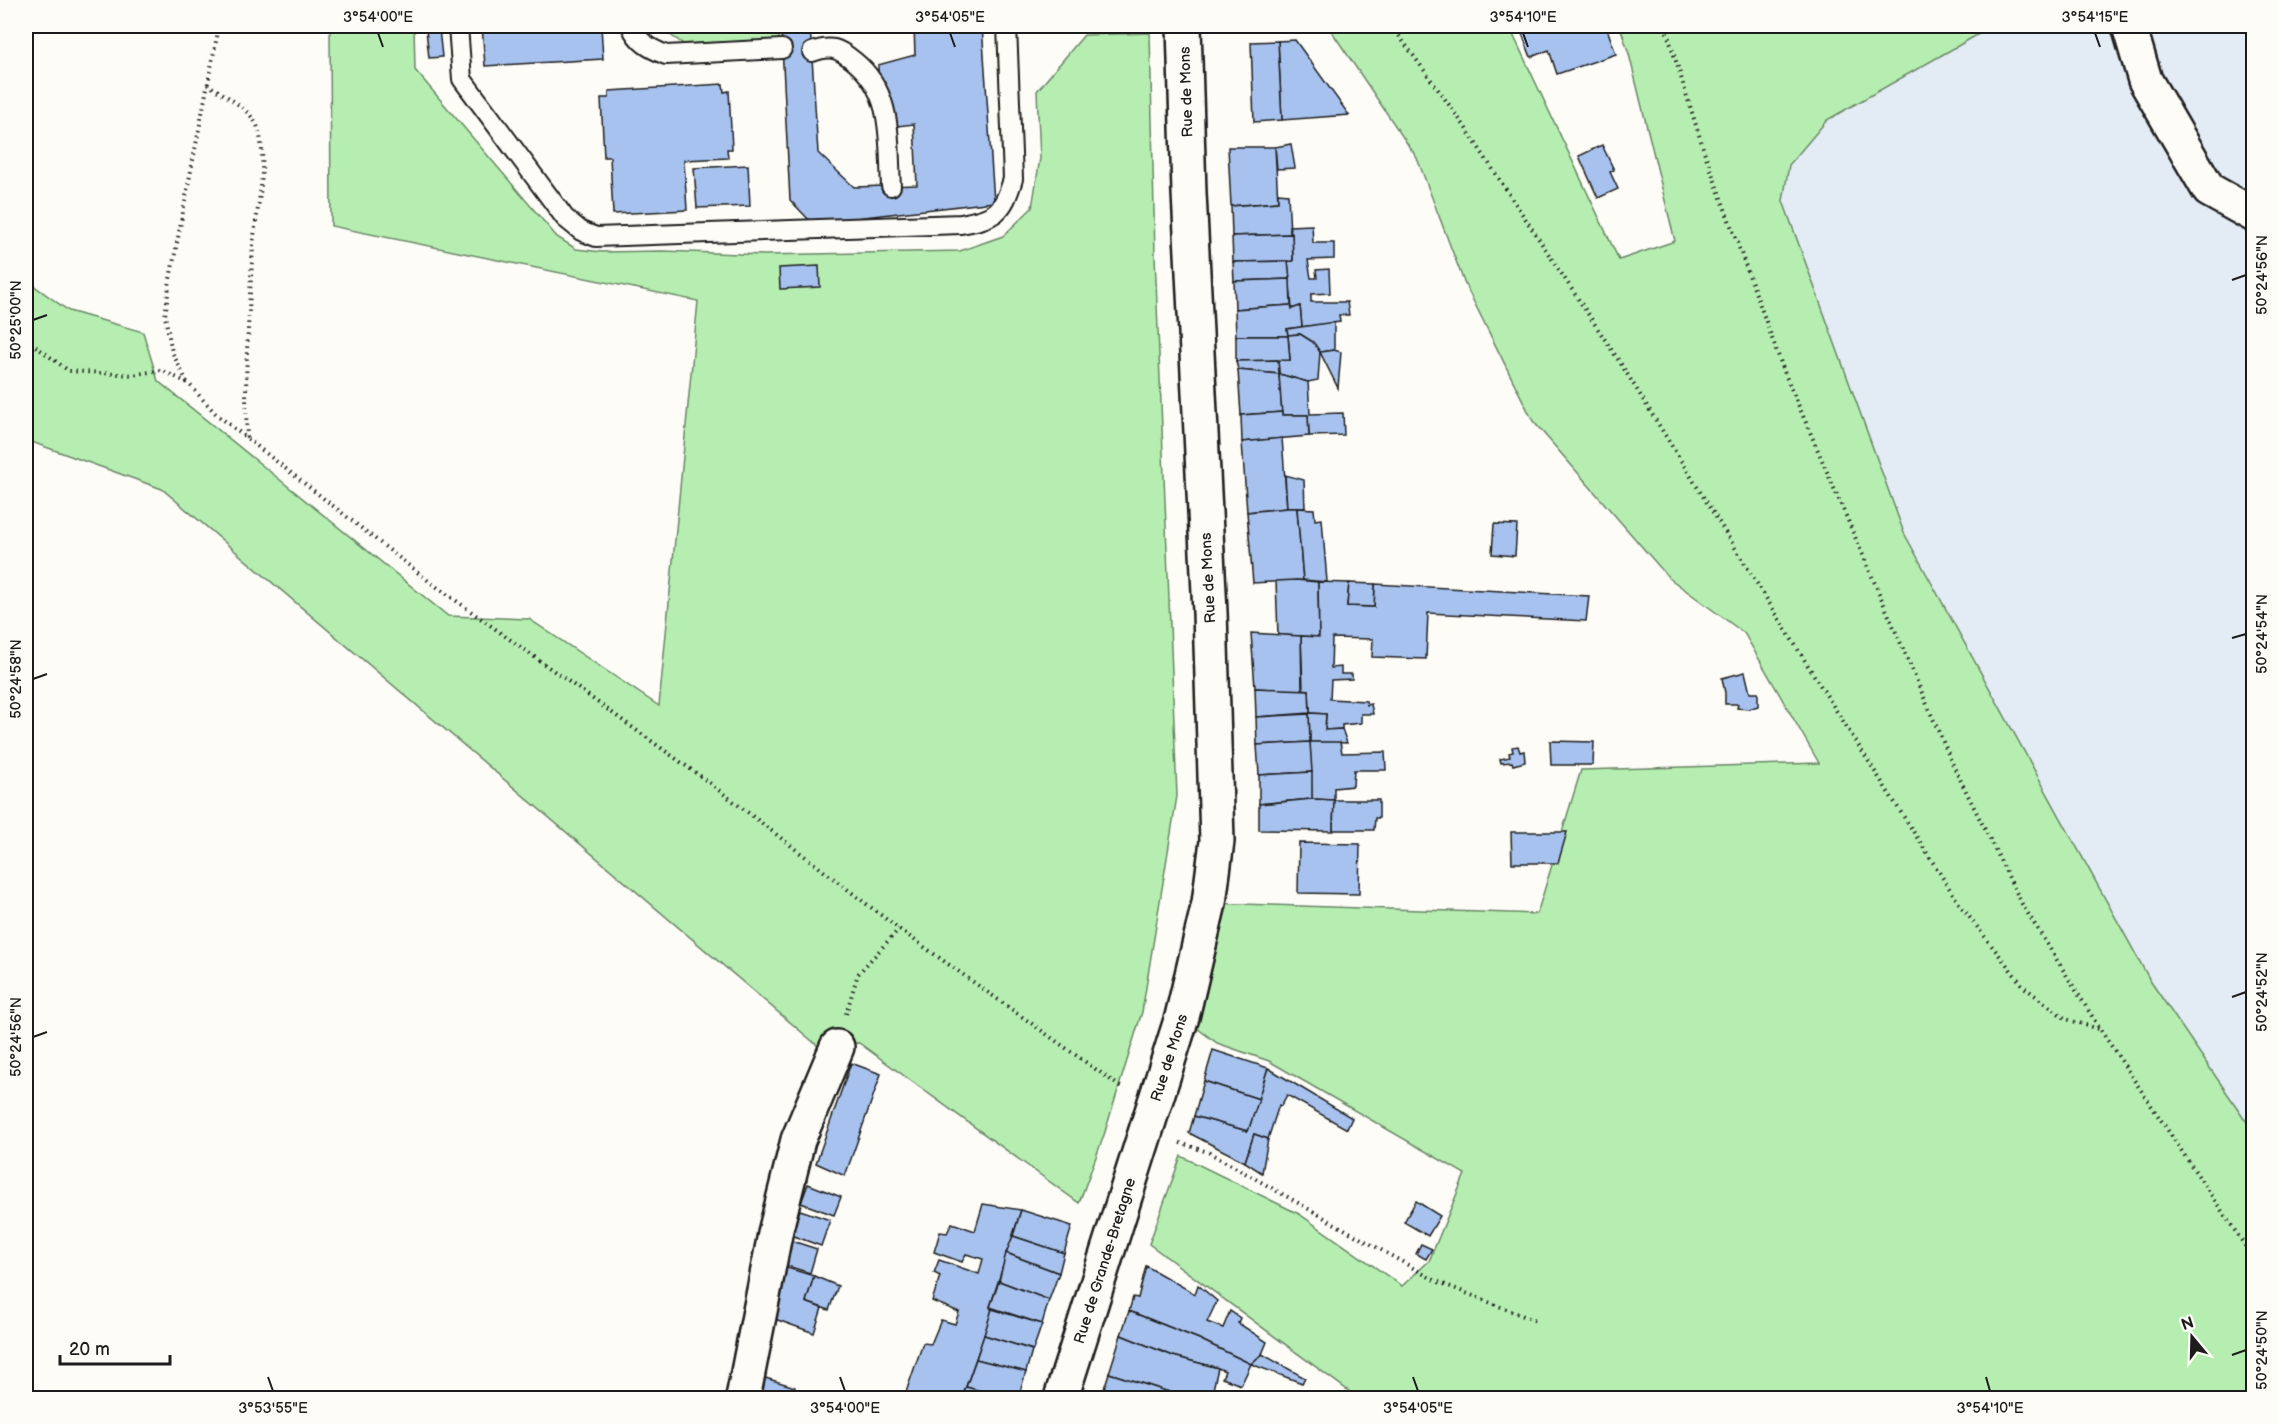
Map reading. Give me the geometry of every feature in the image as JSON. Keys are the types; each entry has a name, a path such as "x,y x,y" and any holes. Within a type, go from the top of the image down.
{"main road":[{"name":"Rue de Mons","path":"1148,1121 1182,1017 1202,938 1217,841 1210,612 1189,194 1184,26"},
{"path":"2129,26 2145,80 2209,190 2253,215"},
{"path":"743,1398 776,1229 798,1140 837,1047"},
{"name":"Rue de Grande-Bretagne","path":"1060,1398 1148,1121"}],"lane":[{"path":"458,26 462,79 565,218 581,231 596,237 893,221 961,224 986,219 1006,201 1013,179 1007,26"},
{"path":"631,26 636,38 666,55 782,48"},
{"path":"812,52 826,47 836,49 867,72 877,86 884,100 887,117 891,186"}],"path":[{"path":"219,26 170,279 165,316 172,352 188,383 216,414 430,582 707,781 1148,1121 1208,1152 1436,1281 1536,1321"},
{"path":"1392,26 1463,124 1615,355 1960,905 2024,987 2066,1019 2100,1029"},
{"path":"1665,26 1705,154 1785,374 1943,743 2022,904 2100,1029 2253,1259"},
{"path":"207,84 237,102 258,126 261,153 246,373 247,439"},
{"path":"26,339 69,371 133,375 161,369 188,383"},
{"path":"837,1047 858,974 899,929"}],"shaded area":[{"path":"1620,26 2253,26 2253,1131 2151,982 1629,54"}],"green space":[{"path":"330,26 414,26 415,70 557,237 576,249 602,252 663,251 764,255 960,251 1003,236 1032,208 1040,158 1037,91 1084,35 1150,33 1155,256 1177,796 1142,1012 1104,1135 1079,1203 859,1043 818,1046 162,489 26,440 26,280 69,311 143,332 158,381 448,616 529,619 659,706 698,301 331,226"},
{"path":"657,26 778,26 779,41 685,45"},
{"path":"1328,26 1509,26 1619,260 1675,241 1620,26 1993,26 1827,120 1789,165 1783,201 1904,533 2151,982 2253,1131 2253,1398 1354,1398 1354,1395 1149,1244 1181,1156 1299,1214 1402,1286 1429,1261 1465,1174 1269,1061 1217,1043 1182,1017 1209,903 1537,914 1581,770 1819,763 1744,633 1669,578 1533,421 1464,282 1417,158"}],"building":[{"path":"482,26 601,26 603,59 485,66"},
{"path":"781,26 810,26 818,153 854,187 917,185 914,124 880,128 878,65 915,55 914,26 982,26 994,202 812,223 790,200"},
{"path":"1519,26 1606,26 1616,54 1557,74 1549,50 1531,57"},
{"path":"439,29 442,57 429,58 426,30"},
{"path":"1295,40 1349,115 1282,120 1278,41"},
{"path":"1278,41 1282,120 1254,122 1251,42"},
{"path":"723,84 724,92 729,91 732,149 727,149 728,158 684,160 687,210 613,214 610,157 604,157 601,98 609,98 609,91"},
{"path":"1291,144 1295,168 1277,169 1275,147"},
{"path":"1602,145 1614,170 1610,172 1618,189 1598,198 1579,156"},
{"path":"1228,147 1275,147 1278,202 1231,206"},
{"path":"748,165 750,206 697,208 694,168"},
{"path":"1278,193 1288,194 1290,234 1232,236 1231,206 1278,202"},
{"path":"1312,225 1313,243 1334,243 1334,259 1308,260 1311,278 1317,278 1316,270 1329,269 1330,293 1311,294 1311,302 1347,302 1349,315 1339,315 1340,322 1302,327 1300,306 1292,309 1288,261 1293,261 1292,234 1289,226"},
{"path":"1292,234 1293,261 1233,262 1232,236"},
{"path":"1288,261 1290,279 1234,281 1233,262"},
{"path":"819,266 820,287 780,289 779,268"},
{"path":"1290,279 1291,305 1235,309 1234,281"},
{"path":"1291,305 1292,309 1300,306 1302,327 1287,329 1288,336 1236,336 1235,309"},
{"path":"1334,322 1334,350 1320,352 1313,342 1300,334 1288,335 1287,329"},
{"path":"1300,334 1313,342 1320,352 1318,380 1308,382 1279,374 1278,360 1290,360 1288,335"},
{"path":"1236,336 1288,336 1290,360 1236,361"},
{"path":"1334,350 1341,352 1338,388 1320,352"},
{"path":"1278,360 1279,374 1238,370 1236,361"},
{"path":"1238,370 1279,374 1282,412 1241,415"},
{"path":"1279,374 1308,382 1310,414 1343,413 1344,435 1309,436 1308,415 1282,415"},
{"path":"1282,412 1282,415 1308,415 1309,436 1242,442 1241,415"},
{"path":"1282,438 1287,508 1247,512 1242,442"},
{"path":"1285,475 1304,480 1305,508 1287,508"},
{"path":"1297,508 1303,580 1253,583 1247,512"},
{"path":"1297,508 1314,509 1315,520 1322,519 1327,582 1303,580"},
{"path":"1494,524 1517,525 1515,556 1492,554"},
{"path":"1276,581 1318,582 1319,637 1278,635"},
{"path":"1318,582 1349,583 1347,606 1374,607 1375,584 1589,596 1586,621 1428,613 1426,659 1372,657 1373,639 1332,638 1331,668 1341,667 1341,674 1352,674 1352,679 1331,680 1330,699 1366,701 1367,705 1371,704 1373,714 1361,714 1361,723 1342,725 1342,729 1325,730 1326,714 1310,713 1309,690 1303,689 1301,636 1319,637"},
{"path":"1349,583 1375,584 1374,607 1347,606"},
{"path":"1251,633 1301,636 1302,691 1255,688"},
{"path":"1745,672 1750,693 1758,693 1758,706 1749,709 1737,708 1738,704 1725,704 1722,678"},
{"path":"1255,688 1309,690 1310,713 1256,717"},
{"path":"1310,713 1326,714 1325,730 1342,729 1347,743 1310,742"},
{"path":"1309,714 1310,742 1257,745 1256,717"},
{"path":"1550,741 1594,742 1593,765 1551,765"},
{"path":"1310,742 1340,742 1342,753 1385,752 1386,770 1354,770 1353,786 1334,788 1334,800 1312,799"},
{"path":"1310,742 1312,772 1259,775 1257,745"},
{"path":"1518,746 1520,752 1524,751 1525,762 1513,765 1512,762 1501,763 1500,759 1510,757 1509,753 1513,752 1512,747"},
{"path":"1312,772 1312,799 1259,804 1259,775"},
{"path":"1312,799 1334,800 1333,831 1259,830 1259,804"},
{"path":"1334,800 1379,800 1379,818 1375,818 1374,830 1333,830"},
{"path":"1511,832 1567,832 1558,863 1512,863"},
{"path":"1299,843 1360,844 1359,894 1298,893"},
{"path":"1213,1050 1268,1068 1259,1099 1204,1081"},
{"path":"851,1063 881,1074 845,1176 816,1163"},
{"path":"1268,1068 1352,1118 1347,1129 1287,1095 1281,1106 1279,1105 1268,1139 1254,1134 1245,1162 1189,1133 1194,1116 1248,1131"},
{"path":"1204,1081 1259,1099 1248,1131 1194,1116"},
{"path":"1254,1134 1268,1139 1262,1173 1245,1162"},
{"path":"808,1184 841,1197 834,1215 801,1203"},
{"path":"1416,1201 1440,1216 1428,1236 1404,1222"},
{"path":"983,1204 1021,1210 990,1307 992,1311 962,1398 914,1398 905,1395 923,1343 931,1344 941,1320 955,1324 959,1312 932,1301 940,1276 934,1273 939,1260 979,1274 983,1259 966,1254 962,1262 934,1252 940,1232 947,1233 952,1223 975,1231"},
{"path":"800,1210 830,1220 821,1246 791,1235"},
{"path":"1021,1210 1072,1226 1064,1253 1013,1236"},
{"path":"1013,1236 1064,1253 1059,1273 1006,1253"},
{"path":"792,1241 817,1249 810,1273 784,1265"},
{"path":"1421,1244 1432,1249 1426,1259 1416,1254"},
{"path":"1006,1253 1059,1273 1049,1300 999,1281"},
{"path":"1146,1266 1195,1294 1198,1285 1217,1301 1207,1322 1223,1328 1230,1311 1240,1318 1238,1323 1267,1342 1262,1354 1251,1364 1199,1339 1129,1311 1133,1297 1138,1298"},
{"path":"784,1267 814,1276 806,1302 822,1308 814,1333 772,1318 781,1295 775,1292"},
{"path":"814,1276 838,1286 829,1310 806,1302"},
{"path":"999,1281 1049,1300 1042,1324 990,1307"},
{"path":"992,1309 1042,1324 1033,1350 984,1335"},
{"path":"1129,1311 1199,1339 1251,1364 1241,1385 1222,1378 1225,1371 1218,1368 1173,1356 1121,1335"},
{"path":"984,1335 1032,1350 1026,1372 976,1359"},
{"path":"1121,1335 1173,1356 1218,1368 1211,1398 1188,1398 1109,1373"},
{"path":"1262,1354 1305,1378 1302,1383 1251,1364"},
{"path":"976,1359 1026,1372 1018,1398 1008,1398 966,1387"},
{"path":"1109,1373 1188,1398 1111,1398 1102,1395"},
{"path":"759,1376 795,1387 792,1398 753,1398"},
{"path":"966,1387 1008,1398 962,1398"}]}
